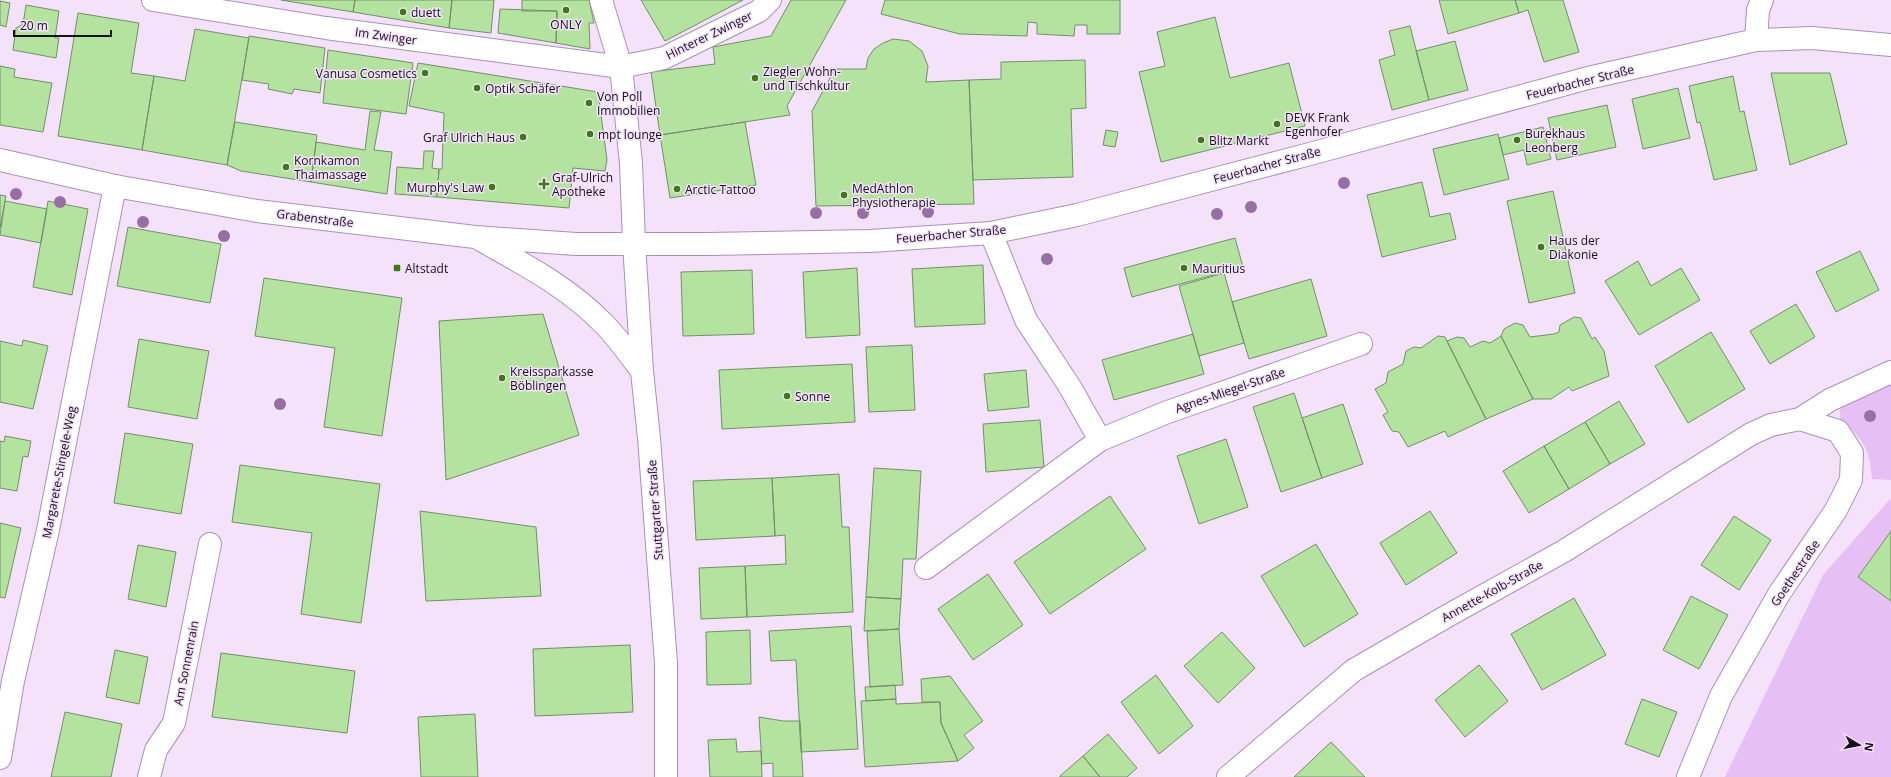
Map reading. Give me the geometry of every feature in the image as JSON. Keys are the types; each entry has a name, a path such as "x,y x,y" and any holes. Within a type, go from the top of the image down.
{"street":[{"name":"Im Zwinger","path":"153,0 326,28 621,67"},
{"name":"Stuttgarter Straße","path":"601,0 621,67 631,163 634,243 642,371 649,438 666,663 666,777"},
{"name":"Hinterer Zwinger","path":"621,67 664,58 759,11 770,0"},
{"path":"1756,40 1758,10 1762,0"},
{"name":"Feuerbacher Straße","path":"634,243 709,244 870,241 991,233 1077,215 1303,156 1588,78 1756,40 1812,38 1891,45"},
{"name":"Grabenstraße","path":"0,160 115,186 257,211 475,237 576,244 634,243"},
{"name":"Margarete-Stingele-Weg","path":"0,758 13,681 49,522 115,186"},
{"path":"991,233 1026,320 1070,387 1100,440"},
{"path":"475,237 545,276 570,294 604,324 642,371"},
{"name":"Agnes-Miegel-Straße","path":"926,568 1100,440 1165,413 1361,344"},
{"path":"1800,419 1830,400 1891,372"},
{"name":"Goethestraße","path":"1688,777 1721,696 1779,594 1836,510 1851,480 1852,453 1838,431 1800,419 1771,425"},
{"name":"Annette-Kolb-Straße","path":"1228,777 1354,670 1564,551 1751,434 1771,425"},
{"name":"Am Sonnenrain","path":"149,777 156,750 174,723 210,544"}],"shaded area":[{"path":"1891,380 1891,480 1872,479 1867,451 1855,433 1840,419 1840,404"},
{"path":"1891,498 1891,777 1725,777 1823,575"}],"building":[{"path":"281,0 355,0 353,12"},
{"path":"355,0 452,0 449,28 353,12"},
{"path":"452,0 494,0 491,33 449,28"},
{"path":"522,0 589,0 594,23 589,23 590,49 556,43 557,11 522,11"},
{"path":"641,0 743,0 665,41"},
{"path":"791,0 846,0 787,106 790,115 660,135 651,72 715,64 713,47 771,36"},
{"path":"885,0 1120,0 1120,34 1087,34 1087,25 1075,25 1074,36 1037,34 1037,23 1028,22 1027,36 960,34 881,14"},
{"path":"1439,0 1515,0 1519,13 1448,34"},
{"path":"1515,0 1563,0 1579,52 1544,62 1528,10 1519,13"},
{"path":"0,1 10,3 6,27 0,25"},
{"path":"26,5 59,11 55,38 59,38 56,58 13,50 16,28 23,24"},
{"path":"500,9 557,11 556,43 498,33"},
{"path":"78,13 139,23 131,73 154,76 142,150 58,136"},
{"path":"1215,17 1230,78 1289,63 1305,126 1161,162 1139,72 1165,66 1157,32"},
{"path":"1410,26 1429,100 1392,110 1379,60 1395,55 1389,31"},
{"path":"195,29 249,38 227,165 142,150 154,76 185,81"},
{"path":"249,36 325,48 320,93 294,89 292,94 268,89 269,84 242,80"},
{"path":"893,39 909,41 922,51 928,66 926,82 969,80 974,204 816,206 812,111 835,69 866,69 868,58 874,49"},
{"path":"1455,41 1468,90 1429,100 1416,51"},
{"path":"328,50 413,63 406,114 323,103"},
{"path":"1085,60 1086,108 1071,109 1073,177 973,180 969,80 1001,79 1001,62"},
{"name":"Graf Ulrich Haus","path":"418,63 598,92 607,160 605,171 573,168 569,208 437,197 439,169 442,169 444,113 409,106"},
{"path":"0,66 15,69 14,77 52,83 43,132 0,125"},
{"path":"1771,73 1830,73 1847,144 1790,165"},
{"path":"1733,76 1740,112 1744,111 1757,170 1714,180 1700,122 1697,123 1689,86"},
{"path":"1678,88 1690,138 1643,149 1632,99"},
{"path":"1607,105 1616,147 1557,160 1548,118"},
{"path":"370,111 381,112 374,150 392,152 387,194 311,182 316,142 365,150"},
{"path":"235,122 317,135 311,182 241,171 227,165"},
{"path":"745,122 756,185 670,198 660,135"},
{"path":"1543,127 1551,159 1527,165 1524,150 1503,155 1499,138"},
{"path":"1106,130 1118,132 1115,147 1103,145"},
{"path":"1498,134 1509,179 1444,195 1433,149"},
{"path":"424,151 434,151 432,168 439,169 437,197 395,194 397,167 423,169"},
{"path":"1422,182 1430,217 1450,213 1456,239 1382,257 1367,195"},
{"name":"Haus der Diakonie","path":"1553,191 1575,293 1529,303 1507,201"},
{"path":"0,195 6,196 0,228"},
{"path":"5,201 47,209 41,243 0,235"},
{"path":"48,201 88,209 72,295 33,287"},
{"path":"128,227 221,244 210,303 117,286"},
{"name":"Mauritius","path":"1235,238 1243,267 1132,297 1124,268"},
{"path":"1860,251 1879,290 1836,312 1816,272"},
{"path":"1638,261 1651,286 1681,268 1700,300 1639,335 1605,281"},
{"path":"983,265 985,324 915,327 912,269"},
{"path":"857,268 860,335 806,338 803,272"},
{"path":"752,270 754,334 683,336 681,272"},
{"path":"1224,273 1244,343 1199,356 1179,286"},
{"path":"264,278 402,298 382,436 324,427 335,348 255,336"},
{"path":"1311,279 1327,336 1249,359 1232,302"},
{"path":"1796,304 1815,337 1770,364 1750,331"},
{"name":"Kreissparkasse Böblingen","path":"543,314 579,435 446,480 439,321"},
{"path":"1574,317 1581,318 1592,339 1595,337 1604,351 1609,376 1572,391 1569,387 1551,399 1533,399 1501,336 1504,329 1515,323 1523,325 1530,337 1554,334 1559,332 1560,325"},
{"path":"1711,332 1745,389 1688,423 1655,366"},
{"path":"1193,334 1204,374 1114,400 1102,360"},
{"path":"1438,336 1445,337 1486,419 1448,437 1445,431 1408,447 1399,432 1392,431 1383,415 1388,412 1375,389 1386,383 1388,372 1403,364 1406,351 1414,347 1421,348"},
{"path":"1501,336 1533,399 1486,419 1447,341 1457,337 1464,338 1470,347 1483,341 1490,343"},
{"path":"139,339 209,351 197,419 128,407"},
{"path":"23,340 48,346 33,409 0,402 0,341 22,346"},
{"path":"912,345 915,410 869,412 866,347"},
{"name":"Sonne","path":"852,364 855,422 722,429 719,370"},
{"path":"1026,370 1029,407 988,411 984,374"},
{"path":"1294,393 1322,478 1281,492 1253,407"},
{"path":"1619,401 1645,444 1610,464 1585,422"},
{"path":"1343,404 1363,464 1322,478 1302,418"},
{"path":"1040,420 1044,467 986,472 983,424"},
{"path":"1585,422 1610,464 1569,489 1544,446"},
{"path":"125,433 193,444 181,514 114,503"},
{"path":"5,436 31,441 28,457 23,456 17,491 0,488 0,441 4,442"},
{"path":"1226,439 1248,507 1199,524 1177,456"},
{"path":"1544,446 1569,489 1529,513 1503,471"},
{"path":"240,465 380,484 361,623 301,614 312,533 232,522"},
{"path":"874,468 921,471 916,559 903,559 901,599 866,597"},
{"path":"839,474 842,527 849,527 853,612 747,617 745,566 786,564 785,535 775,536 772,478"},
{"path":"772,478 775,536 696,540 693,481"},
{"path":"1110,496 1146,549 1050,614 1014,562"},
{"path":"420,511 536,527 541,596 426,601"},
{"path":"1430,511 1457,553 1406,585 1380,543"},
{"path":"1734,516 1771,540 1739,590 1701,565"},
{"path":"0,523 21,528 5,598 0,597"},
{"path":"1891,531 1891,601 1858,577"},
{"path":"1316,544 1358,614 1304,647 1261,576"},
{"path":"138,545 176,552 166,607 128,599"},
{"path":"745,566 747,617 701,619 699,568"},
{"path":"988,574 1023,625 973,660 938,609"},
{"path":"1691,596 1728,615 1699,669 1663,650"},
{"path":"866,597 901,599 899,629 864,631"},
{"path":"1574,598 1606,655 1542,690 1511,634"},
{"path":"851,626 858,749 801,752 796,660 771,661 769,631"},
{"path":"899,629 903,685 870,687 867,631"},
{"path":"750,630 751,684 707,685 706,632"},
{"path":"1222,632 1255,668 1218,703 1184,666"},
{"path":"630,645 633,712 535,716 533,649"},
{"path":"115,650 148,657 139,704 106,697"},
{"path":"221,653 355,671 347,733 212,717"},
{"path":"1479,665 1508,701 1465,737 1435,700"},
{"path":"1156,675 1193,726 1159,754 1121,702"},
{"path":"950,676 983,721 964,735 974,748 958,761 941,723 940,702 922,702 921,679"},
{"path":"895,685 896,699 866,701 865,687"},
{"path":"896,699 896,704 940,702 941,723 958,761 865,767 861,701"},
{"path":"1642,699 1677,712 1659,757 1625,744"},
{"path":"65,712 122,724 111,777 51,777"},
{"path":"475,714 478,777 421,777 418,717"},
{"path":"759,717 783,721 800,721 803,777 773,777 773,763 762,764"},
{"path":"1108,734 1137,768 1127,777 1100,777 1083,756"},
{"path":"736,739 737,752 761,751 762,777 710,777 708,740"},
{"path":"1331,742 1365,777 1294,777"},
{"path":"1083,756 1100,777 1060,777 1060,776"}],"place":[{"name":"ONLY","path":"566,10"},
{"name":"duett","path":"403,12"},
{"name":"Vanusa Cosmetics","path":"425,73"},
{"name":"Ziegler Wohn- und Tischkultur","path":"755,78"},
{"name":"Optik Schäfer","path":"477,88"},
{"name":"Von Poll Immobilien","path":"589,103"},
{"name":"DEVK Frank Egenhofer","path":"1277,124"},
{"name":"mpt lounge","path":"590,134"},
{"name":"Graf Ulrich Haus","path":"523,137"},
{"name":"Blitz Markt","path":"1201,140"},
{"name":"Burekhaus Leonberg","path":"1517,140"},
{"name":"Kornkamon Thaimassage","path":"286,167"},
{"name":"Graf-Ulrich Apotheke","path":"544,184"},
{"name":"Murphy's Law","path":"492,187"},
{"name":"Arctic Tattoo","path":"677,189"},
{"name":"MedAthlon Physiotherapie","path":"844,195"},
{"name":"Haus der Diakonie","path":"1541,247"},
{"name":"Altstadt","path":"397,268"},
{"name":"Mauritius","path":"1184,268"},
{"name":"Kreissparkasse Böblingen","path":"502,378"},
{"name":"Sonne","path":"787,396"}]}
